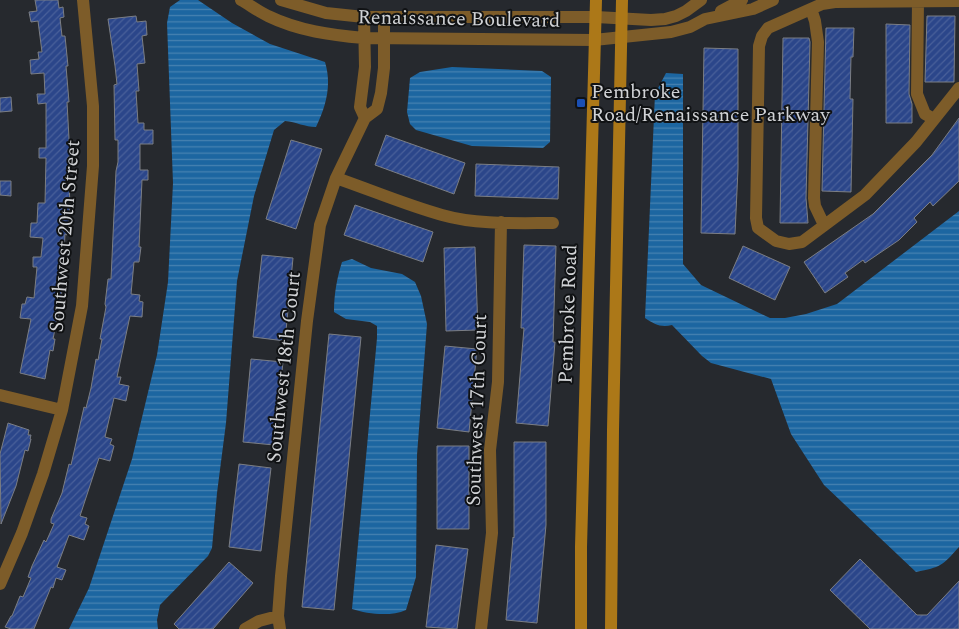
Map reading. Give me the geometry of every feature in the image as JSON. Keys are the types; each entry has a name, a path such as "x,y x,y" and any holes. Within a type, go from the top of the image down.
{"main road":[{"name":"Pembroke Road","path":"581,629 581,547 596,0"},
{"path":"611,629 622,0"}],"street":[{"name":"Southwest 20th Street","path":"0,584 22,533 43,474 62,410 82,306 93,166 93,106 83,0"},
{"name":"Renaissance Boulevard","path":"241,0 268,16 296,27 327,34 364,38 594,40 672,32 690,27 705,19"},
{"name":"Renaissance Boulevard","path":"282,0 326,12 364,17 596,17 621,19 665,19 686,11 701,0"},
{"path":"705,19 742,0"},
{"path":"705,19 753,9 773,0"},
{"path":"918,1 917,94 926,114 934,119"},
{"path":"959,1 835,2 811,9 768,28 762,36 759,46 756,208 758,228 776,241 789,244 802,242 865,195 916,142 959,88"},
{"path":"811,9 816,21 818,42 814,198 815,206 824,225"},
{"path":"364,17 365,67 360,107 365,118"},
{"name":"Southwest 18th Court","path":"279,623 306,321 320,226 336,178 365,118 377,110 381,93 384,17"},
{"path":"503,39 504,17"},
{"path":"336,178 443,215 467,220 553,223"},
{"name":"Southwest 17th Court","path":"481,629 492,533 490,450 498,382 501,222"},
{"path":"0,395 62,410"},
{"path":"245,629 259,621 279,623"}],"water":[{"path":"180,0 198,0 232,23 270,44 325,62 328,79 327,95 316,127 285,121 274,130 254,196 237,281 226,423 212,548 208,556 160,605 157,620 158,629 69,629 89,588 132,459 157,355 168,282 173,183 167,23 170,7"},
{"path":"452,67 542,71 551,77 550,142 543,148 472,146 416,130 410,124 407,112 410,78 420,72"},
{"path":"666,73 683,74 683,264 701,285 770,318 785,318 806,314 837,304 959,211 959,547 940,565 916,572 824,485 791,434 771,379 711,363 672,325 658,325 645,318 655,94"},
{"path":"352,259 371,268 402,274 415,282 421,296 427,324 417,455 416,577 406,610 393,614 372,613 352,609 377,326 370,322 346,319 334,312 336,286 342,262"}],"building":[{"path":"35,0 58,0 59,8 63,7 64,17 60,18 62,36 65,36 69,102 67,102 70,157 68,157 70,206 68,231 67,235 65,234 65,261 59,314 53,339 55,339 53,351 50,350 45,379 20,373 31,319 20,318 22,304 25,304 27,297 34,298 37,267 33,267 33,257 41,257 43,238 30,237 31,223 37,223 38,203 45,203 46,158 39,158 39,148 46,148 46,103 38,104 37,94 45,94 44,73 31,74 30,60 39,59 38,52 42,52 38,21 31,22 29,12 37,11"},
{"path":"136,16 137,22 146,21 147,35 142,36 145,63 137,64 139,91 136,91 138,123 144,123 144,130 153,130 153,144 140,144 140,170 148,170 148,180 142,180 139,247 141,247 139,262 134,262 131,294 140,295 139,301 143,302 142,317 130,316 117,377 121,377 119,384 129,386 126,401 114,398 105,437 112,439 110,444 114,446 110,461 99,458 80,516 87,518 85,524 89,526 84,540 69,535 57,567 66,570 62,580 56,578 53,588 51,587 34,629 11,629 5,627 12,616 20,596 23,597 31,578 28,577 32,566 54,524 51,523 51,519 62,493 69,464 71,465 84,407 86,408 91,388 96,359 98,360 108,279 111,279 118,162 118,140 115,140 114,85 117,84 108,19"},
{"path":"927,16 955,16 954,82 925,82"},
{"path":"886,24 910,25 909,94 912,104 912,123 886,123"},
{"path":"826,28 854,28 850,99 853,99 851,192 822,191"},
{"path":"783,38 809,38 810,42 806,198 808,223 780,223"},
{"path":"704,48 738,49 738,169 735,234 701,233"},
{"path":"11,97 12,111 0,112 0,98"},
{"path":"959,118 959,181 933,206 930,202 914,218 917,222 899,240 865,263 863,260 845,273 848,277 825,293 804,262 873,214 932,155"},
{"path":"386,135 465,163 454,194 375,165"},
{"path":"291,140 322,149 296,229 266,219"},
{"path":"476,164 559,167 558,199 475,196"},
{"path":"0,181 11,181 11,196 0,195"},
{"path":"355,205 433,232 423,262 344,235"},
{"path":"524,245 556,246 553,342 555,342 548,426 516,423 524,328 521,328"},
{"path":"743,246 790,267 775,300 729,278"},
{"path":"475,247 478,330 446,331 444,248"},
{"path":"262,255 293,258 285,341 253,337"},
{"path":"329,334 361,337 334,610 302,607"},
{"path":"445,346 477,349 469,432 437,428"},
{"path":"251,359 283,362 274,445 243,442"},
{"path":"8,423 29,430 28,435 31,435 31,439 28,451 25,450 16,486 1,524 0,454"},
{"path":"514,442 546,442 546,525 537,623 506,620 514,538"},
{"path":"437,446 469,446 469,529 437,529"},
{"path":"239,464 271,468 261,551 229,547"},
{"path":"436,545 468,549 457,629 426,627"},
{"path":"860,559 917,615 927,615 959,581 959,629 870,629 830,590"},
{"path":"229,562 253,583 213,629 179,629 174,624"}],"place":[{"name":"Pembroke Road/Renaissance Parkway","path":"581,103"}]}
